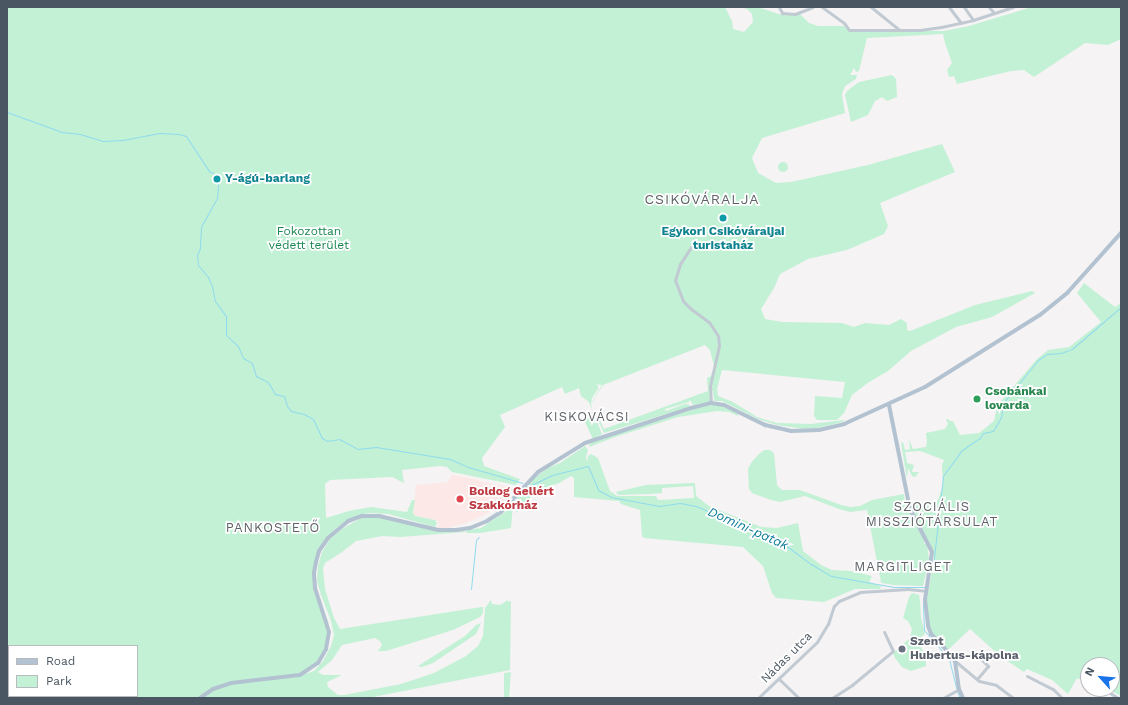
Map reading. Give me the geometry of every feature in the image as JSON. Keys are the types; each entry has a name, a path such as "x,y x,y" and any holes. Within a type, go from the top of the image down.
{"main road":[{"path":"200,698 213,689 231,683 300,675 318,663 326,649 329,632 327,621 315,588 314,573 316,562 319,552 328,538 348,521 357,517 373,516 389,517 438,530 470,528 487,521 501,512 538,472 585,444 710,403 724,405 771,427 802,431 823,430 839,426 889,405 934,382 1051,307 1068,292 1121,233"},
{"path":"889,405 910,509 932,552 926,591 926,617 930,632 955,661 957,691 963,698"}],"street":[{"path":"779,7 782,13 795,14 813,7"},
{"path":"822,7 844,23 849,30 920,30 961,23 1012,7"},
{"path":"871,7 899,30"},
{"path":"950,7 961,23"},
{"path":"964,7 973,20"},
{"path":"989,7 994,13"},
{"path":"693,244 680,264 675,280 683,300 711,324 718,338 718,350 710,388 710,403"},
{"name":"Nádas utca","path":"758,698 817,642 828,624 834,606 839,601 860,592 926,591"},
{"path":"832,698 857,681 893,649 884,632"},
{"path":"977,655 988,666 977,679"},
{"path":"955,661 977,679 996,685 1013,698"},
{"path":"1027,676 1053,689 1062,698"},
{"path":"779,679 799,698"},
{"path":"943,698 957,691"}],"shaded area":[{"name":"Boldog Gellért Szakkórház","path":"452,475 512,488 509,495 495,510 466,523 448,528 439,528 438,521 413,515 416,485 448,482"}],"green space":[{"name":"Fokozottan védett terület","path":"7,7 725,7 732,21 733,29 744,32 753,22 752,14 747,9 740,7 757,7 782,15 800,14 809,23 818,26 844,26 849,30 944,31 969,26 1032,7 1121,7 1121,39 1108,45 1085,43 1034,77 1024,70 1011,71 957,84 954,76 949,77 947,70 952,63 943,34 867,38 859,71 856,72 854,68 850,75 857,75 856,79 845,86 842,94 845,113 762,138 752,158 758,173 776,183 791,182 868,165 942,144 955,172 880,203 888,226 884,234 847,250 808,259 780,274 774,288 761,309 765,319 782,322 842,323 854,327 865,323 889,325 901,319 907,323 907,330 910,331 975,305 1032,291 1035,293 992,317 956,327 911,351 888,371 869,382 852,395 844,413 837,420 817,420 814,416 815,396 842,398 845,382 722,370 717,389 718,396 733,402 757,417 777,423 811,424 844,420 843,422 818,428 804,429 777,425 758,419 722,401 714,401 713,391 711,390 709,402 693,405 690,400 689,402 665,409 666,411 685,404 689,404 689,407 604,433 597,418 598,416 604,429 708,391 707,378 711,376 714,366 710,350 705,345 603,385 594,399 594,403 593,400 602,385 595,384 598,385 598,389 592,398 592,410 589,402 581,396 579,388 565,394 562,387 500,415 505,427 482,458 484,466 520,479 516,485 452,472 447,467 440,466 402,470 404,483 392,477 330,480 325,484 326,518 349,511 371,507 407,512 412,500 415,500 413,513 415,516 435,520 437,523 435,527 388,514 371,513 363,514 346,521 335,529 321,548 315,573 317,592 328,621 329,629 327,646 315,664 302,672 291,675 293,678 314,671 323,661 331,646 334,635 331,621 317,581 318,566 322,552 330,539 342,529 361,518 376,516 451,532 465,532 400,537 382,536 356,541 325,563 323,568 325,589 334,618 340,629 482,607 483,613 480,617 453,630 386,651 378,651 382,645 380,641 375,638 342,645 332,660 318,672 323,675 342,675 327,682 328,687 338,695 401,684 434,673 466,656 478,646 483,636 485,608 491,600 492,604 500,605 508,600 508,602 511,601 510,670 368,698 7,698"},
{"path":"892,75 896,79 897,97 887,101 882,97 875,101 868,115 851,122 845,95 847,91 859,82"},
{"path":"783,162 788,167 783,172 778,167"},
{"path":"1084,283 1115,307 1121,303 1121,696 1120,657 1080,657 1080,679 1077,678 1068,694 1052,680 1027,669 1024,672 1000,656 970,629 948,650 933,634 929,628 926,605 934,558 931,547 912,508 918,504 927,506 938,500 943,485 942,465 944,460 920,451 905,452 907,463 914,465 912,472 919,472 915,477 912,476 908,468 907,479 901,443 903,442 905,450 910,449 909,439 913,449 926,447 926,433 945,429 948,424 946,419 953,421 960,435 979,433 994,421 997,406 1037,359 1048,350 1069,347 1101,322 1077,293"},
{"path":"704,406 721,406 738,413 738,416 729,412 717,411 678,417 589,447 590,442"},
{"path":"593,412 602,434 593,439 584,417"},
{"path":"585,446 588,450 586,457 587,462 588,456 591,454 598,458 610,491 617,496 656,496 658,500 694,498 693,486 662,488 662,493 650,494 618,495 616,492 646,485 695,483 696,496 709,506 761,527 777,528 798,523 803,551 821,565 832,570 851,571 872,576 869,582 881,586 880,589 855,589 824,602 776,598 772,593 763,566 743,547 644,538 642,536 640,510 621,504 619,501 574,497 574,478 571,476 535,493 516,513 515,501 530,481 548,468 560,463"},
{"path":"764,450 770,450 774,453 777,485 782,490 800,490 841,505 851,507 860,506 872,500 904,494 905,504 924,540 924,544 927,544 929,560 923,586 882,583 872,576 881,582 867,510 850,512 805,496 780,502 752,493 749,489 748,469 758,455"},
{"path":"513,504 511,528 480,533 466,533 467,530 481,528 505,512"},
{"path":"912,593 919,595 921,618 925,634 921,637 921,648 926,655 926,666 911,671 902,667 893,653 910,638 912,629 908,621 903,618 909,597"},
{"path":"481,623 476,634 433,663 422,667 418,666 465,636 476,625"},
{"path":"511,672 509,698 504,698 504,673"}],"waterway":[{"path":"7,112 62,132 80,134 103,141 123,140 159,133 179,134 186,136 209,171 213,173 218,185 217,198 201,227 200,248 197,255 198,265 208,277 212,286 215,301 226,316 226,335 238,346 243,358 252,363 256,376 268,382 275,394 284,396 287,406 291,411 304,414 313,419 322,438 327,441 339,439 358,449 376,447 450,459 468,467 523,483"},
{"path":"932,563 934,558 943,476 962,450 980,438 983,433 993,431 1001,417 1004,402 1038,360 1047,354 1061,353 1072,349 1121,307"},
{"name":"Domini-patak","path":"528,485 552,475 588,466 598,490 611,497 659,506 680,503 696,506 784,544 811,564 831,576 894,587 925,587"},
{"path":"471,589 476,540 479,537"},
{"path":"923,602 924,630 949,659 956,688"},
{"path":"957,691 960,698"}],"place":[{"name":"Y-ágú-barlang","path":"217,179"},
{"name":"Egykori Csikóváraljai turistaház","path":"723,218"},
{"name":"Csobánkai lovarda","path":"977,399"},
{"name":"Boldog Gellért Szakkórház","path":"460,499"},
{"name":"Szent Hubertus-kápolna","path":"902,649"}],"district":[{"name":"CSIKÓVÁRALJA","path":"702,199"},
{"name":"KISKOVÁCSI","path":"587,417"},
{"name":"SZOCIÁLIS MISSZIÓTÁRSULAT","path":"932,516"},
{"name":"PANKOSTETŐ","path":"273,528"},
{"name":"MARGITLIGET","path":"903,567"}]}
